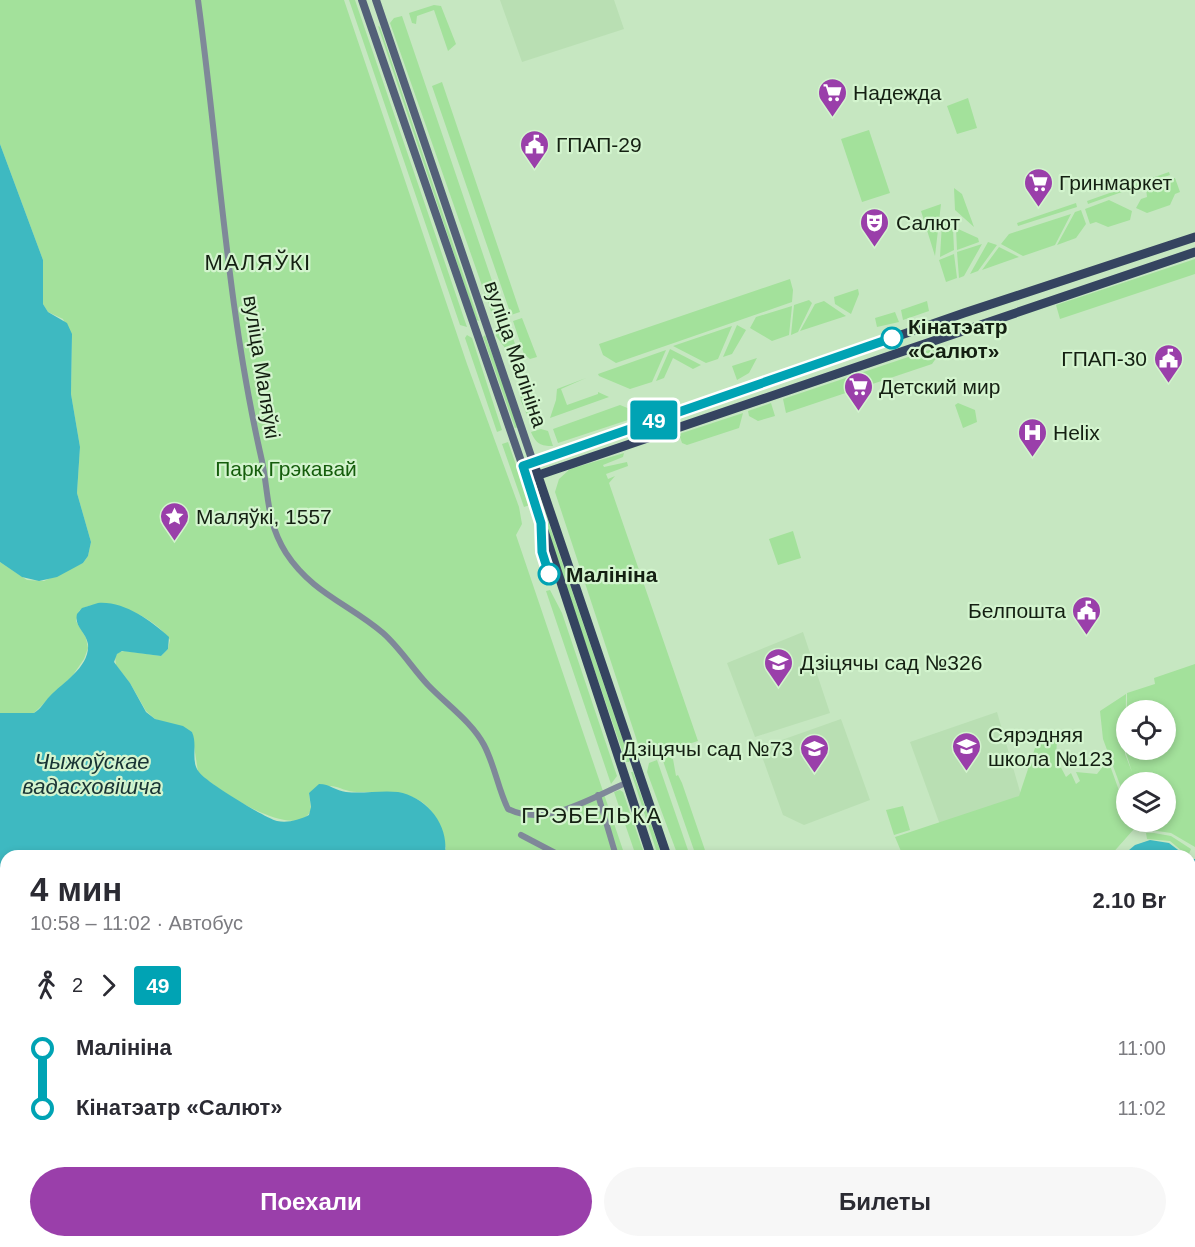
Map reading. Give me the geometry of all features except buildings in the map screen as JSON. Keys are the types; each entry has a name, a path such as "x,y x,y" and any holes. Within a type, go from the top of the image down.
{"main road":[{"name":"вуліца Малініна","path":"362,0 523,466 649,850"},
{"name":"вуліца Малініна","path":"376,0 665,850"},
{"path":"523,466 1195,237"},
{"path":"527,479 1195,252"},
{"path":"622,770 635,765"}],"street":[{"name":"вуліца Маляўкі","path":"198,0 220,211 241,356 263,468 269,512 277,536 301,573 311,584 367,619 387,636 429,686 469,725 483,743 508,809 525,814 551,813 626,783"},
{"path":"598,795 614,850"},
{"path":"521,835 550,850"}],"shaded area":[{"path":"500,0 614,0 624,29 522,62"},
{"name":"Дзіцячы сад №326","path":"803,632 830,713 755,737 727,663"},
{"name":"Сярэдняя школа №123","path":"997,712 1021,795 947,844 910,742"},
{"name":"Дзіцячы сад №73","path":"841,719 870,800 804,825 783,815 759,748"}],"green space":[{"name":"Парк Грэкавай","path":"0,0 344,0 467,364 519,507 522,524 516,535 623,850 445,850 441,829 434,815 426,805 416,799 391,793 353,792 329,786 309,793 311,810 302,819 289,821 255,810 220,789 198,772 192,732 155,719 146,711 130,683 116,665 115,656 125,651 161,656 168,649 170,640 153,623 115,606 102,604 89,606 79,611 76,621 86,638 88,648 84,659 73,675 34,713 0,713 0,562 27,580 44,581 83,563 88,556 91,542 77,493 80,447 71,394 72,340 63,319 48,312 43,304 43,260 0,144"},
{"path":"349,0 355,0 467,327 460,325"},
{"path":"434,5 441,6 456,44 448,51 434,10 417,16 416,24 412,23 409,13"},
{"path":"402,16 504,316 494,320 390,23 394,18"},
{"path":"378,26 380,27 479,321 476,320"},
{"path":"442,82 520,312 511,315 432,86"},
{"path":"968,98 977,128 957,134 947,106"},
{"path":"869,130 890,193 862,202 841,139"},
{"path":"1169,172 1170,175 1088,204 1087,201"},
{"path":"1175,178 1180,192 1175,194 1170,205 1147,213 1136,208 1141,199 1147,197 1146,188"},
{"path":"954,188 962,194 974,227 955,210"},
{"path":"1109,200 1132,211 1130,220 1108,227 1096,222 1090,224 1085,209"},
{"path":"1076,203 1077,207 1018,226 1017,223"},
{"path":"941,204 935,256 921,211"},
{"path":"1081,210 1086,224 1076,238 1057,245 1075,212"},
{"path":"1071,214 1055,245 1023,256 1001,244 1009,234"},
{"path":"942,223 953,228 954,250 940,257"},
{"path":"956,228 978,238 979,242 957,250"},
{"path":"988,242 997,245 978,271 970,274"},
{"path":"982,244 964,276 959,278 957,252"},
{"path":"999,247 1019,257 982,270"},
{"path":"954,254 957,278 946,282 939,260"},
{"path":"1195,259 1195,274 1060,319 1056,305"},
{"path":"790,279 793,290 792,302 616,363 603,355 599,344"},
{"path":"858,289 859,294 851,314 835,304 834,297"},
{"path":"809,300 812,303 798,332 791,335 794,305"},
{"path":"824,301 846,316 800,331 815,304"},
{"path":"927,301 929,311 903,320 901,310"},
{"path":"792,306 789,335 772,341 750,328 756,317"},
{"path":"895,312 899,322 877,327 875,318"},
{"path":"522,318 537,357 530,359 524,354 513,321"},
{"path":"508,323 515,344 505,348 496,336 496,329"},
{"path":"737,325 746,330 732,354 723,357"},
{"path":"732,326 718,359 706,363 673,346"},
{"path":"467,335 472,338 502,430 497,432 465,338"},
{"path":"485,335 519,427 515,428 483,337"},
{"path":"941,346 942,350 932,364 786,413 783,399"},
{"path":"670,349 701,365 693,369 673,358 664,378 656,381"},
{"path":"666,350 652,382 630,389 598,374"},
{"path":"757,358 749,373 737,380 732,366"},
{"path":"586,378 561,389 567,405 598,394 598,392 609,397 550,418 557,389"},
{"path":"530,383 541,416 531,424 521,401 520,387"},
{"path":"771,403 775,416 758,421 749,416 748,411"},
{"path":"958,403 975,410 977,422 963,428 955,405"},
{"path":"620,405 630,409 631,419 558,443 553,429"},
{"path":"743,413 739,428 687,445 682,443 679,434"},
{"path":"541,429 548,431 553,446 537,442 531,432"},
{"path":"508,442 530,505 524,507 502,444"},
{"path":"624,453 623,457 603,465 604,467 627,462 628,466 606,474 608,479 615,476 609,483 698,741 650,756 641,753 555,492 559,479 570,469"},
{"path":"545,512 629,762 626,762 541,513"},
{"path":"793,531 801,558 778,565 769,539"},
{"path":"550,590 562,613 617,776 611,784 546,591"},
{"path":"1195,664 1195,847 1171,833 1164,832 1176,832 1176,772 1132,772 1128,760 1176,760 1176,700 1127,700 1127,693 1155,684 1154,678"},
{"path":"1126,694 1126,700 1117,700"},
{"path":"1116,701 1116,760 1127,760 1132,772 1116,772 1116,774 1103,739 1100,711"},
{"path":"1057,740 1056,758 1066,777 1071,773 1076,784 1080,781 1076,772 1097,774 1108,760 1116,782 1116,832 1131,832 1115,850 900,850 895,837 1019,796 1036,745"},
{"path":"666,756 673,759 676,776 678,775 682,783 705,850 694,850 662,758"},
{"path":"657,760 688,850 676,850 647,772 649,763"},
{"path":"631,772 633,772 660,850 656,850"},
{"path":"620,790 623,792 643,850 634,850 614,792"},
{"path":"903,806 910,830 894,835 886,810"},
{"path":"1146,833 1171,836 1191,849 1181,850 1170,841 1147,839"}],"water":[{"path":"0,144 43,260 43,304 48,312 67,323 72,334 71,394 80,447 77,493 91,542 88,556 83,563 57,577 39,581 22,577 0,562"},
{"name":"Чыжоўскае вадасховішча","path":"98,603 108,603 127,608 154,624 169,637 168,649 161,656 122,651 117,654 114,662 130,683 146,712 155,719 183,726 192,732 196,768 204,777 236,799 281,822 293,821 309,815 311,807 309,793 319,784 346,792 398,792 418,800 434,814 443,832 445,850 0,850 0,713 34,713 80,667 85,660 88,644 77,622 77,614 82,608"},
{"path":"1150,840 1169,843 1178,850 1129,850 1135,845"}],"bus line":[{"name":"49","path":"549,574 540,540 541,523 523,466 892,338"}],"place":[{"name":"Надежда","path":"832,118"},
{"name":"ГПАП-29","path":"535,170"},
{"name":"Гринмаркет","path":"1038,208"},
{"name":"Салют","path":"875,248"},
{"name":"Кінатэатр «Салют»","path":"892,338"},
{"name":"ГПАП-30","path":"1168,384"},
{"name":"Детский мир","path":"858,412"},
{"name":"Helix","path":"1032,458"},
{"name":"Маляўкі, 1557","path":"175,542"},
{"name":"Малініна","path":"549,574"},
{"name":"Белпошта","path":"1087,636"},
{"name":"Дзіцячы сад №326","path":"779,688"},
{"name":"Сярэдняя школа №123","path":"967,772"},
{"name":"Дзіцячы сад №73","path":"814,774"}],"district":[{"name":"МАЛЯЎКІ","path":"258,262"},
{"name":"ГРЭБЕЛЬКА","path":"592,815"}]}
